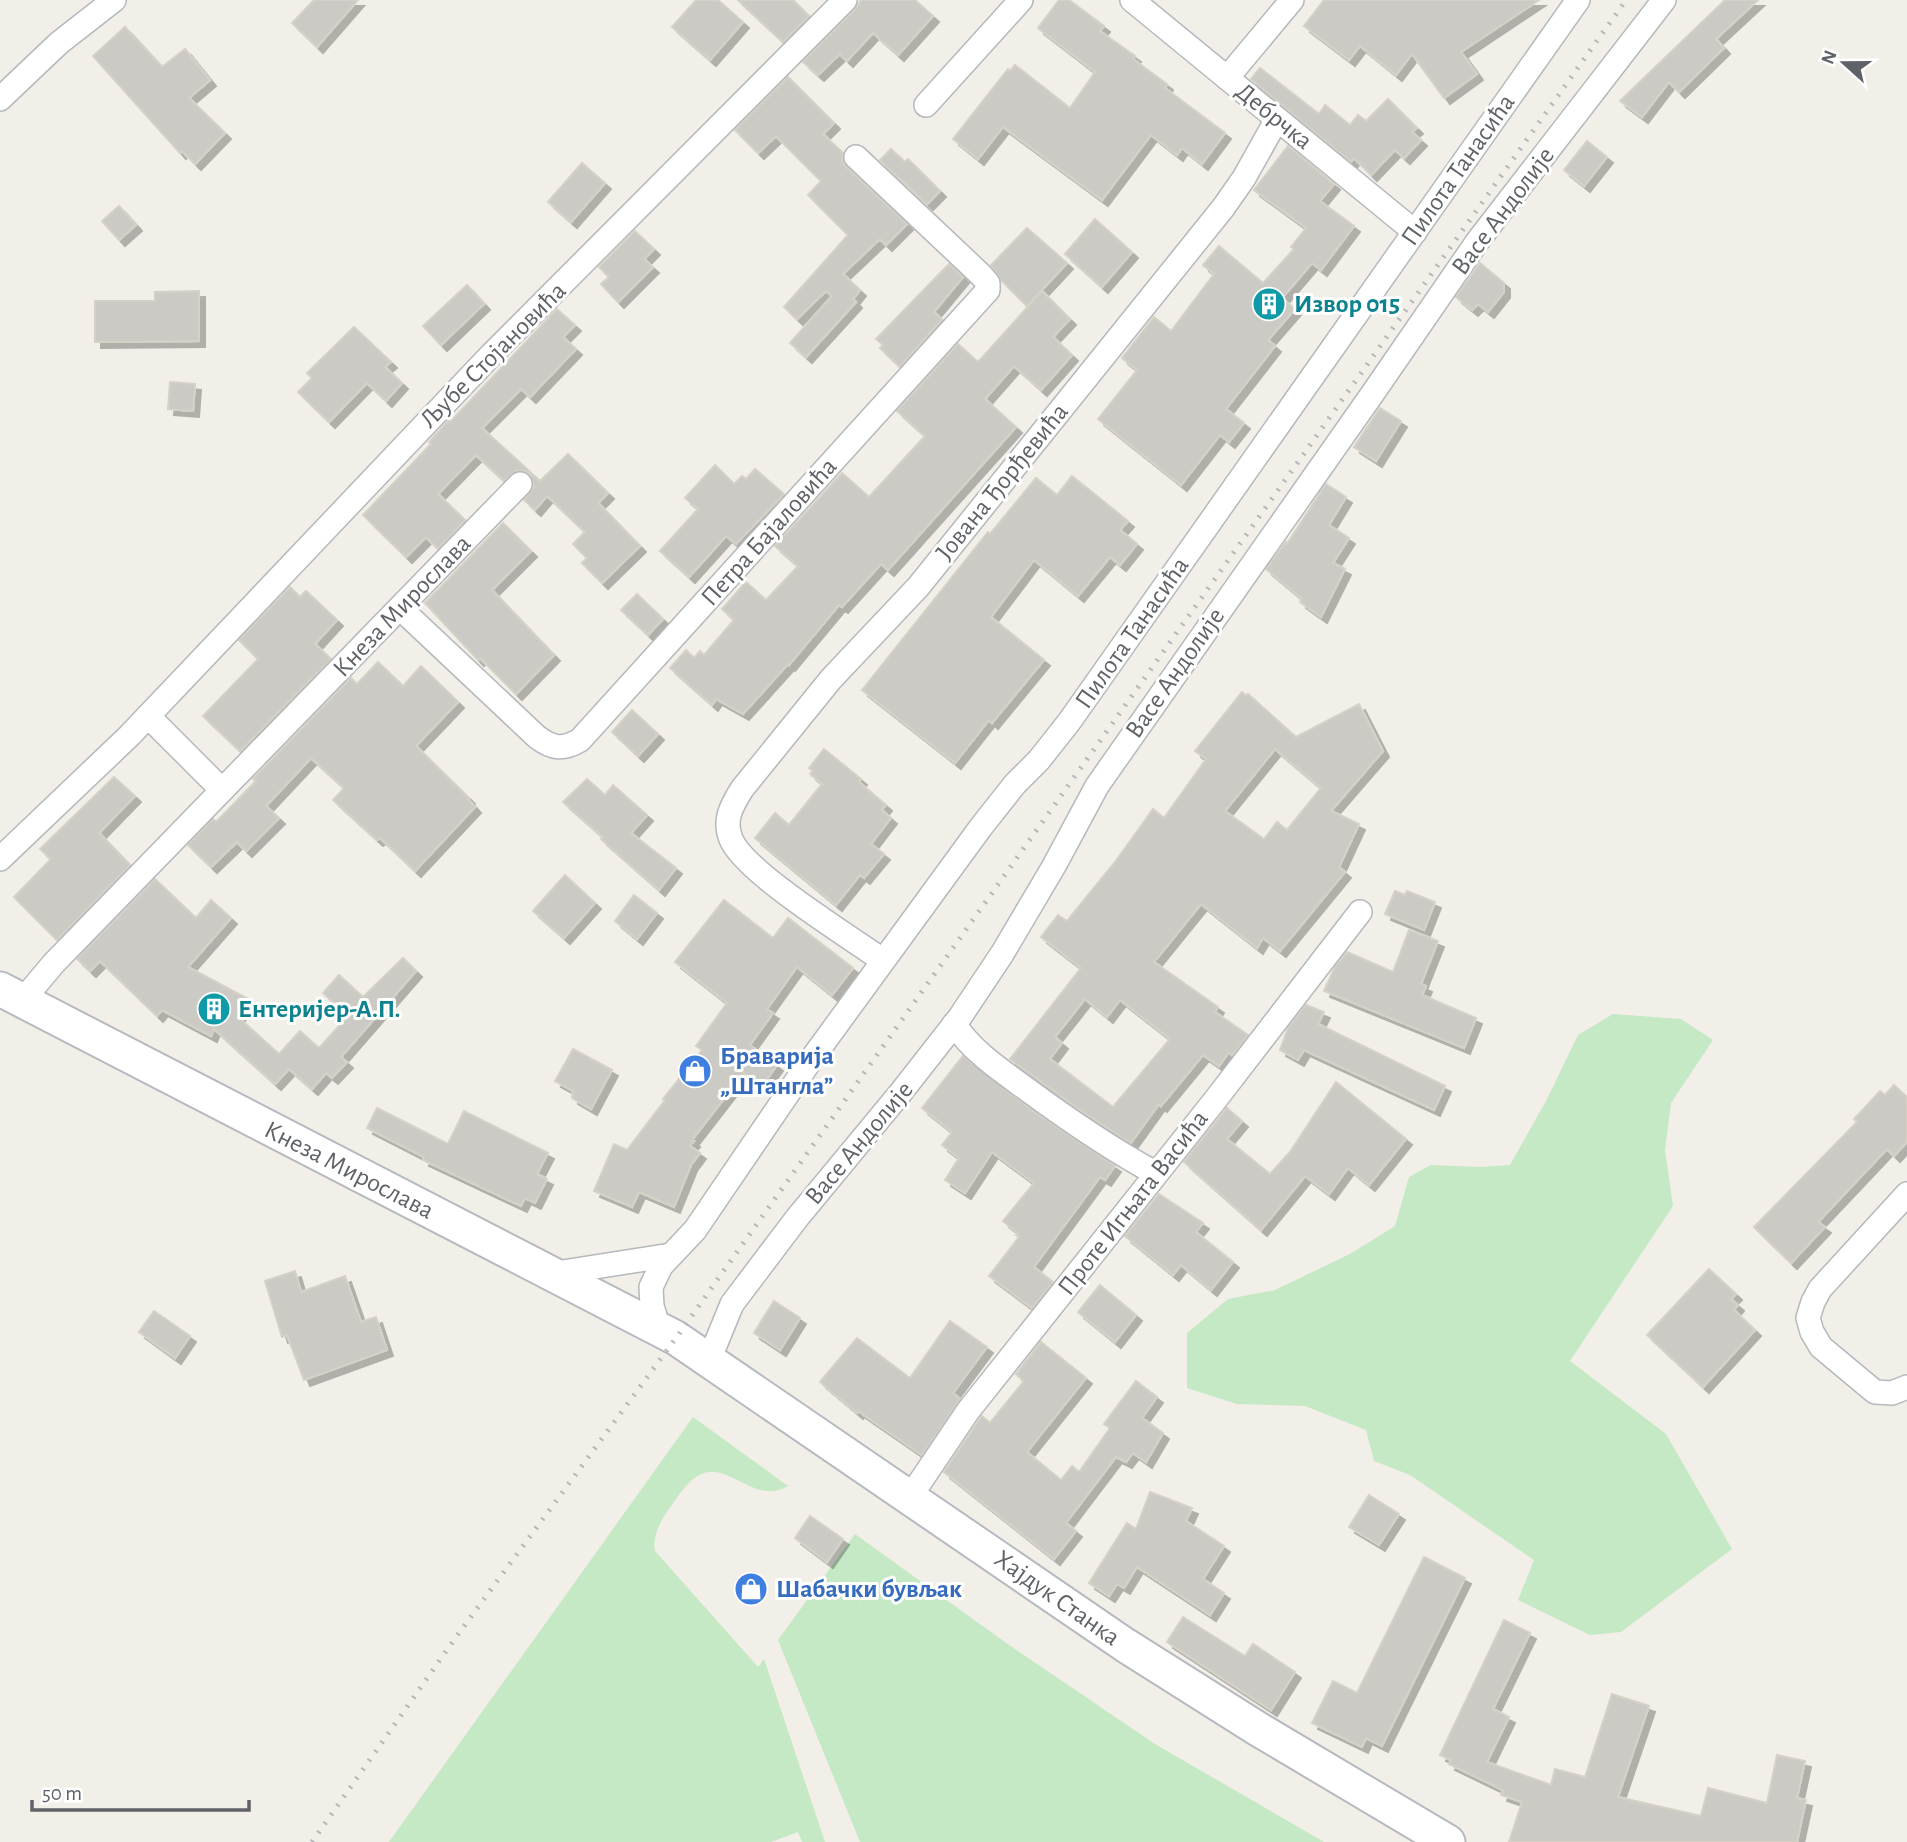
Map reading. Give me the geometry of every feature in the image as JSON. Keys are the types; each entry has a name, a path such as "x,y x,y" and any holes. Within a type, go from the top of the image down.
{"street":[{"path":"0,99 59,43 114,0"},
{"name":"Љубе Стојановића","path":"0,859 148,716 491,355 845,0"},
{"path":"926,106 1021,0"},
{"name":"Дебрчка","path":"1132,0 1415,232"},
{"path":"1227,78 1292,0"},
{"name":"Пилота Танасића","path":"668,1334 652,1306 652,1287 661,1266 695,1230 808,1064 981,827 1069,722 1578,0"},
{"name":"Васе Андолије","path":"709,1360 732,1304 797,1218 954,1024 1009,943 1097,786 1476,242 1664,0"},
{"name":"Јована Ђорђевића","path":"882,960 789,895 740,854 731,839 727,821 731,807 742,789 831,679 918,587 1209,224 1244,178 1277,119"},
{"name":"Петра Бајаловића","path":"400,608 537,737 557,748 568,747 580,740 988,290 988,283 856,157"},
{"name":"Кнеза Мирослава","path":"520,484 54,963 11,995 668,1334"},
{"path":"148,716 222,790"},
{"name":"Проте Игњата Васића","path":"910,1497 968,1411 1360,912"},
{"path":"954,1024 972,1048 999,1069 1110,1149 1155,1174"},
{"path":"1907,1194 1820,1289 1812,1302 1808,1318 1821,1347 1875,1392 1892,1393 1907,1387"},
{"path":"550,1274 671,1255"},
{"name":"Хајдук Станка","path":"668,1334 1125,1645 1258,1729 1448,1842"}],"green space":[{"path":"1613,1014 1681,1019 1713,1040 1671,1103 1665,1150 1673,1206 1570,1361 1666,1434 1732,1549 1621,1632 1590,1635 1518,1600 1534,1560 1410,1475 1374,1461 1366,1430 1305,1406 1237,1404 1187,1388 1187,1333 1228,1299 1275,1290 1350,1254 1395,1226 1409,1177 1431,1165 1510,1165 1546,1101 1578,1035"},
{"path":"693,1417 788,1486 775,1491 763,1490 718,1472 707,1472 696,1477 682,1490 667,1511 656,1533 655,1551 758,1667 764,1659 825,1842 802,1842 798,1832 771,1842 389,1842"},
{"path":"855,1534 1009,1645 1155,1744 1324,1842 860,1842 778,1640"}],"building":[{"path":"314,0 358,0 317,47 292,23"},
{"path":"696,0 718,0 743,22 710,60 672,27"},
{"path":"738,0 793,0 809,16 783,42"},
{"path":"861,0 915,0 933,16 898,55 873,33 847,61 840,54 818,75 803,62 855,10"},
{"path":"1059,0 1069,0 1104,26 1100,31 1135,56 1133,59 1167,84 1165,88 1225,133 1202,164 1182,148 1177,155 1151,135 1102,200 1003,127 978,159 953,139 1008,69 1010,71 1015,65 1070,108 1095,72 1038,28"},
{"path":"1324,0 1539,0 1461,52 1477,74 1444,98 1412,54 1396,75 1360,46 1349,60 1304,26"},
{"path":"1725,0 1758,0 1716,39 1724,48 1679,92 1669,82 1642,117 1620,101"},
{"path":"125,27 162,67 185,49 210,80 189,98 225,133 195,164 182,151 180,153 93,56"},
{"path":"1260,68 1319,114 1325,105 1350,125 1358,115 1366,121 1388,99 1417,128 1412,132 1421,140 1404,158 1395,150 1371,175 1354,158 1351,162 1251,79"},
{"path":"788,77 834,123 823,134 843,153 842,160 846,167 907,224 886,245 880,239 843,274 860,290 853,299 856,302 806,357 790,343 832,296 826,291 797,319 784,307 848,235 808,195 821,181 776,136 758,153 735,130"},
{"path":"1587,141 1607,157 1584,186 1564,170"},
{"path":"1288,146 1334,184 1320,201 1354,226 1321,270 1312,263 1282,298 1295,309 1268,340 1275,346 1226,409 1244,423 1229,442 1220,435 1181,485 1098,419 1137,370 1122,358 1154,317 1171,331 1214,274 1203,265 1219,246 1263,283 1294,249 1291,247 1306,228 1254,190"},
{"path":"891,149 905,162 908,159 940,191 927,204 880,160"},
{"path":"582,163 605,183 571,222 548,202"},
{"path":"119,206 136,225 119,240 102,221"},
{"path":"1095,219 1132,252 1102,287 1065,254"},
{"path":"1027,228 1067,263 1027,306 1002,281 991,265"},
{"path":"635,231 654,249 644,259 653,267 618,302 601,284 609,277 599,267"},
{"path":"1480,263 1504,283 1504,292 1488,312 1478,304 1472,310 1456,297"},
{"path":"949,264 963,277 934,312 942,319 900,367 880,348 883,345 876,339"},
{"path":"467,285 484,304 441,345 423,326"},
{"path":"199,291 199,341 95,342 95,301 155,301 155,292"},
{"path":"1042,291 1070,319 1053,337 1072,355 1041,390 1014,366 985,399 1016,427 888,570 881,564 842,607 839,605 789,665 743,714 716,699 712,705 670,668 686,650 694,658 700,651 704,655 734,620 722,609 746,582 766,600 798,566 775,546 842,473 869,497 925,436 897,411 958,344 978,362"},
{"path":"557,309 575,325 563,337 576,349 530,397 521,389 482,428 540,481 568,454 608,493 598,503 640,546 602,583 582,563 587,558 573,544 585,532 547,496 535,510 524,500 534,487 530,474 517,470 504,481 476,455 438,494 465,520 438,549 426,537 406,557 363,515 431,444 429,442 449,420 450,422"},
{"path":"354,327 391,362 385,367 402,383 386,401 367,383 329,422 298,392 312,378 307,373"},
{"path":"170,382 195,384 193,411 168,409"},
{"path":"1380,408 1401,421 1376,461 1354,447"},
{"path":"715,465 734,484 742,476 746,479 755,469 784,494 736,544 726,536 689,577 660,551 698,509 685,498"},
{"path":"1072,476 1128,521 1120,530 1137,544 1120,565 1110,557 1078,596 1034,560 991,617 1044,660 992,723 989,720 955,763 862,690 988,532 990,534 1036,478 1057,495"},
{"path":"1326,484 1346,497 1329,525 1349,538 1333,563 1345,569 1321,617 1300,602 1302,599 1266,569 1286,542 1287,544"},
{"path":"503,523 531,551 492,590 554,655 516,694 480,658 478,660 425,603"},
{"path":"290,587 300,597 306,591 337,620 315,644 331,659 240,751 203,716 258,659 239,640"},
{"path":"637,594 663,619 648,635 621,610"},
{"path":"378,662 403,686 421,666 458,702 416,746 475,807 415,871 333,800 344,788 311,758 266,806 279,818 246,851 237,842 211,867 188,845 213,819 216,822 256,781 253,779 351,678 357,684"},
{"path":"1242,692 1246,696 1248,694 1296,737 1359,704 1383,751 1331,811 1359,824 1339,867 1345,872 1280,951 1263,938 1257,948 1201,904 1154,962 1218,1007 1215,1012 1248,1035 1232,1055 1229,1052 1219,1066 1203,1055 1161,1106 1159,1104 1131,1143 1010,1059 1081,968 1041,937 1058,915 1067,921 1115,862 1153,809 1164,818 1206,759 1195,751","holes":["1275,749 1321,788 1287,830 1277,822 1264,839 1225,811","1085,999 1107,1017 1120,1000 1170,1039 1113,1107 1050,1059 1062,1043 1055,1037"]},
{"path":"632,710 658,734 638,756 612,732"},
{"path":"824,749 861,779 859,782 886,805 882,810 891,818 871,844 884,854 864,878 860,875 836,905 755,838 775,813 789,825 822,784 810,774 813,771 809,768"},
{"path":"114,777 135,796 99,833 130,865 57,940 14,897 51,859 40,849"},
{"path":"587,779 605,795 613,785 647,815 631,833 676,868 659,890 563,802"},
{"path":"565,875 595,903 564,938 533,911"},
{"path":"155,879 196,918 211,900 231,918 188,967 248,999 238,1017 279,1054 300,1031 319,1048 348,1016 323,993 339,975 363,997 403,958 416,971 341,1057 347,1062 332,1078 326,1073 312,1089 289,1069 275,1084 214,1029 211,1036 162,1010 157,1016 100,961 90,971 77,959"},
{"path":"1395,891 1405,895 1407,891 1435,902 1424,930 1385,914"},
{"path":"634,895 657,913 637,939 615,921"},
{"path":"724,900 773,938 788,918 853,968 832,995 797,967 767,1009 773,1013 750,1045 777,1065 762,1086 744,1073 692,1140 694,1141 690,1146 700,1153 691,1165 674,1207 639,1192 632,1207 594,1191 614,1144 627,1150 702,1050 696,1046 727,1003 675,962"},
{"path":"1409,930 1438,941 1421,984 1426,986 1422,995 1476,1018 1464,1048 1324,991 1335,967 1347,952 1393,972"},
{"path":"1306,1005 1324,1012 1318,1024 1445,1086 1434,1110 1304,1050 1298,1060 1280,1050 1288,1028"},
{"path":"573,1049 612,1070 591,1109 572,1098 573,1091 555,1081"},
{"path":"963,1056 1033,1111 1115,1166 1105,1180 1100,1177 1034,1267 1053,1282 1032,1308 989,1276 1019,1237 1016,1235 1018,1233 1003,1221 1034,1183 992,1152 965,1193 945,1180 959,1158 942,1145 952,1132 922,1108"},
{"path":"1336,1082 1406,1139 1369,1185 1348,1168 1329,1194 1305,1176 1261,1230 1184,1162 1227,1108 1242,1121 1227,1139 1270,1174 1290,1152"},
{"path":"1894,1085 1907,1097 1907,1142 1894,1156 1887,1149 1818,1222 1825,1227 1791,1263 1754,1227 1857,1122 1854,1119 1880,1091 1885,1095"},
{"path":"377,1108 448,1144 464,1111 548,1153 537,1174 547,1179 535,1203 525,1198 521,1206 423,1160 424,1157 367,1128"},
{"path":"1159,1194 1203,1223 1196,1232 1233,1262 1211,1290 1181,1265 1173,1275 1125,1236"},
{"path":"1709,1269 1736,1294 1731,1299 1738,1305 1734,1310 1755,1330 1703,1387 1647,1335"},
{"path":"295,1271 301,1292 345,1276 361,1322 376,1317 387,1350 304,1380 287,1335 282,1337 265,1281"},
{"path":"1100,1285 1136,1315 1115,1342 1078,1312"},
{"path":"774,1301 800,1318 780,1350 754,1333"},
{"path":"154,1311 190,1336 175,1358 139,1332"},
{"path":"950,1321 987,1347 953,1393 960,1399 922,1455 858,1411 857,1413 820,1382 857,1338 910,1378"},
{"path":"1041,1342 1086,1378 1027,1452 1061,1480 1072,1466 1079,1472 1110,1428 1104,1424 1136,1381 1157,1397 1142,1418 1163,1433 1146,1462 1133,1453 1126,1462 1116,1457 1066,1523 1076,1531 1054,1559 944,1472 982,1416 990,1423 1024,1381 1016,1374"},
{"path":"1150,1492 1192,1508 1186,1521 1224,1546 1203,1579 1224,1593 1210,1615 1137,1567 1124,1588 1117,1584 1109,1596 1089,1583 1127,1523 1136,1529"},
{"path":"1369,1495 1399,1514 1379,1545 1349,1527"},
{"path":"810,1516 843,1539 827,1562 795,1538"},
{"path":"1424,1557 1465,1578 1382,1746 1366,1738 1362,1747 1312,1723 1333,1681 1357,1693"},
{"path":"1183,1617 1245,1656 1253,1644 1295,1672 1271,1710 1167,1642"},
{"path":"1504,1620 1530,1633 1493,1709 1509,1717 1487,1762 1551,1785 1555,1769 1585,1777 1612,1694 1649,1706 1618,1797 1701,1816 1708,1788 1767,1803 1777,1755 1805,1761 1797,1798 1806,1800 1797,1842 1509,1842 1522,1802 1501,1795 1503,1790 1449,1764 1451,1760 1440,1755"}],"railway":[{"path":"312,1842 456,1637 676,1338 1626,0"}],"place":[{"name":"Извор 015","path":"1269,304"},
{"name":"Ентеријер-А.П.","path":"214,1009"},
{"name":"Браварија „Штангла”","path":"695,1071"},
{"name":"Шабачки бувљак","path":"751,1589"}]}
